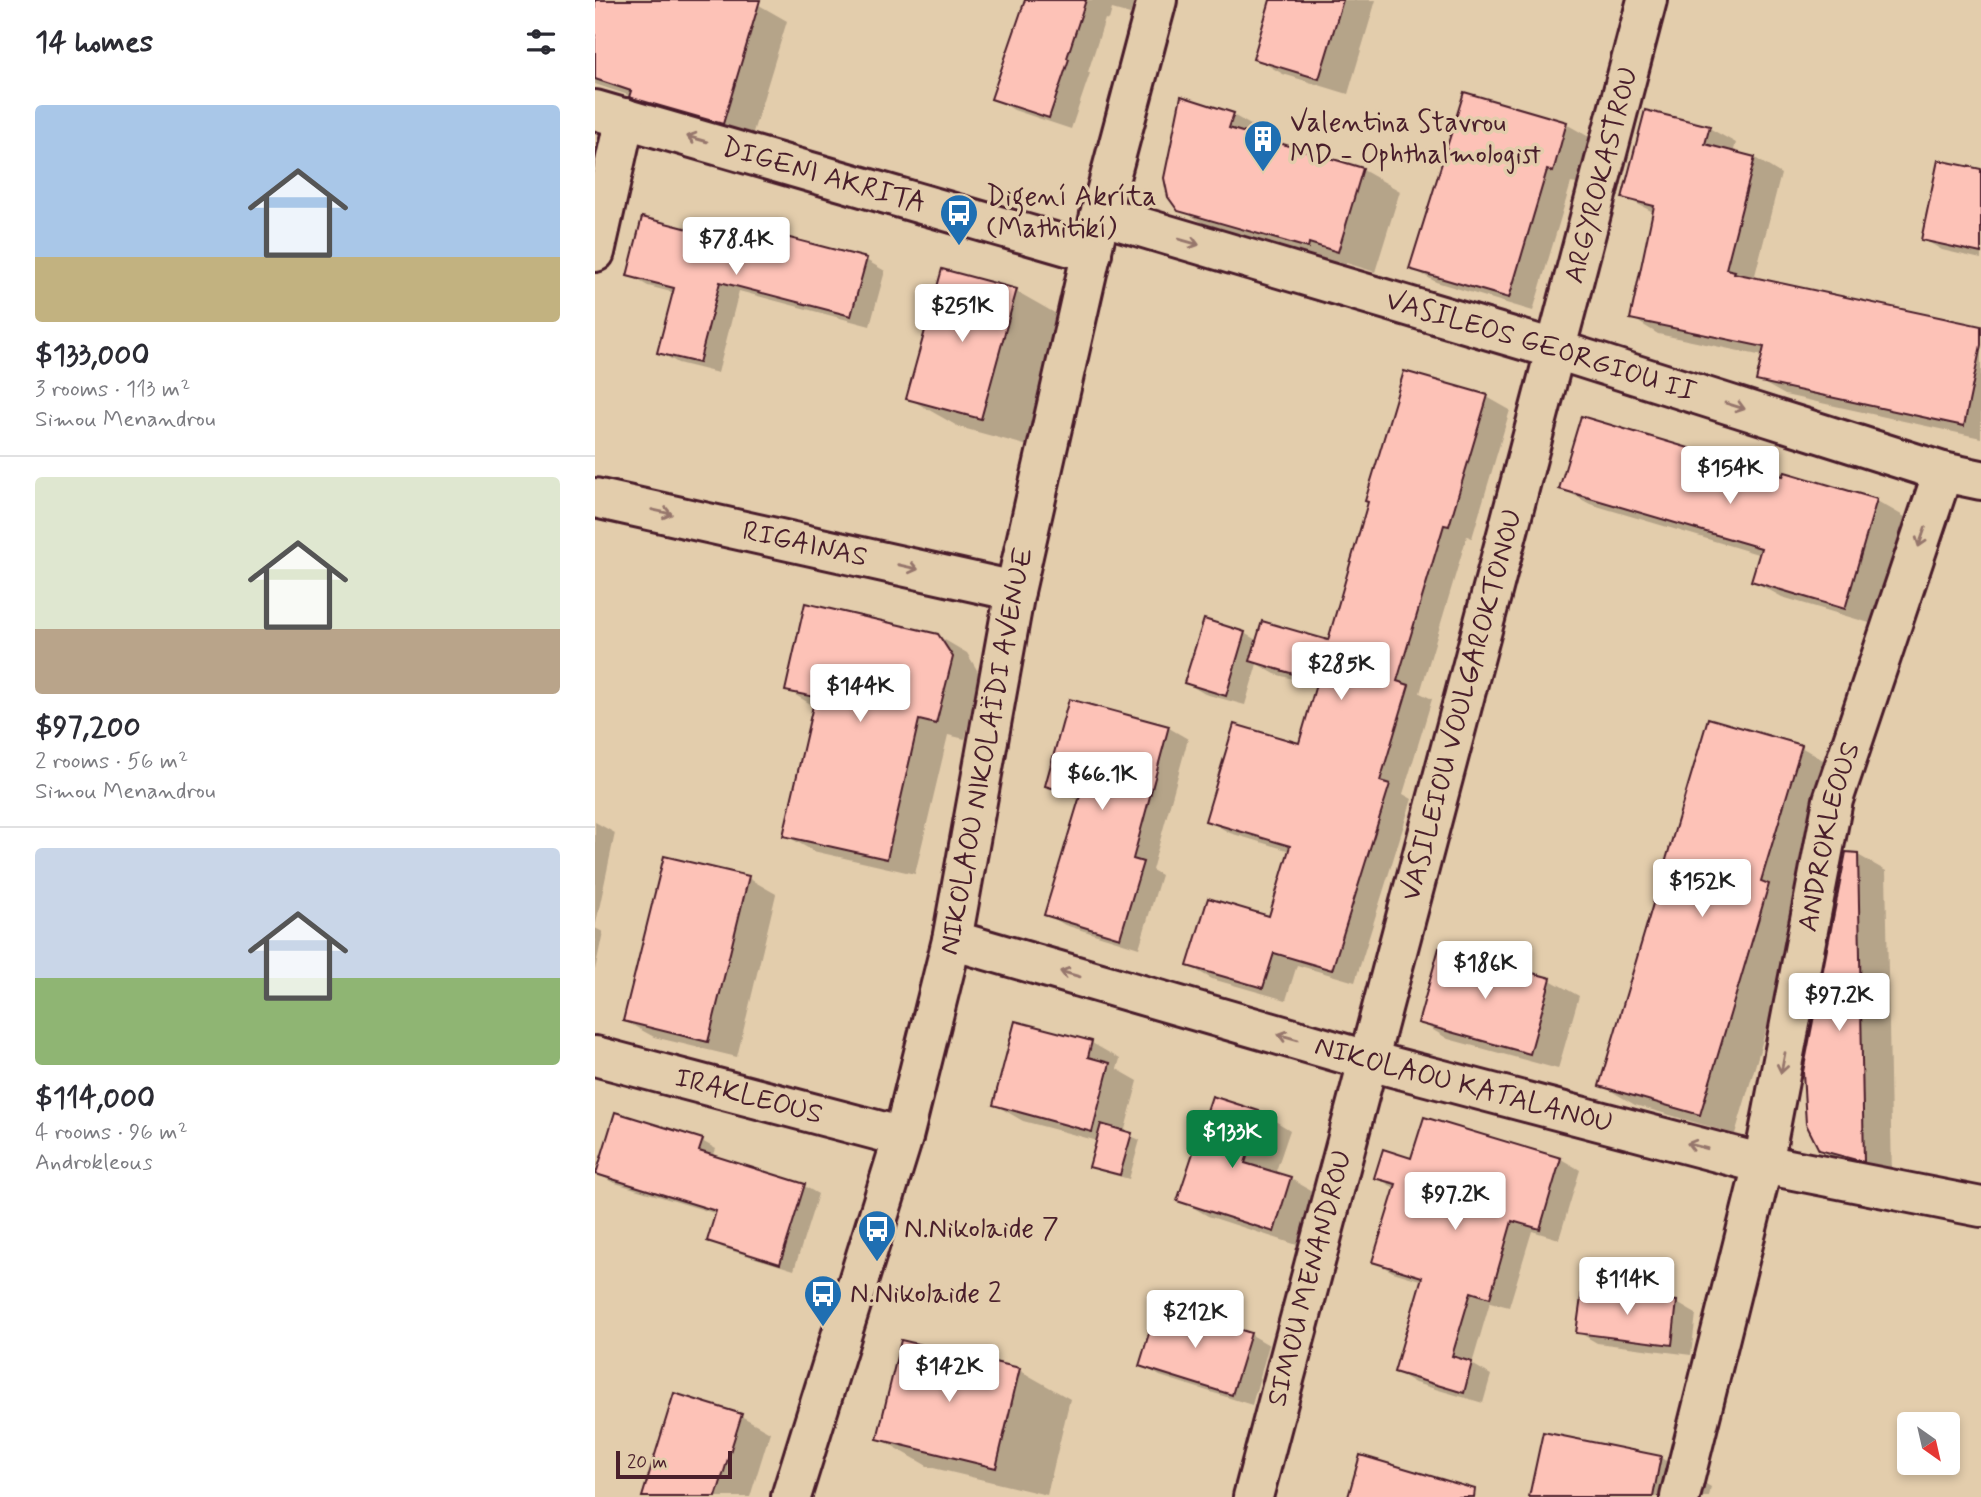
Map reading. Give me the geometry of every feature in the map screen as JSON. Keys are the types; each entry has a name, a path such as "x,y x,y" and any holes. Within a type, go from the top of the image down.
{"street":[{"name":"NIKOLAOU NIKOLAÏDI AVENUE","path":"791,1497 903,1137 952,940 1015,591 1100,215 1157,0"},
{"name":"ARGYROKASTROU","path":"1557,350 1647,0"},
{"path":"595,253 610,114"},
{"name":"DIGENI AKRITA","path":"610,114 1092,253"},
{"name":"VASILEOS GEORGIOU II","path":"1100,215 1557,350 1943,472 1981,480"},
{"name":"VASILEIOU VOULGAROKTONOU","path":"1366,1060 1557,350"},
{"name":"ANDROKLEOUS","path":"1681,1497 1763,1164 1833,800 1943,472"},
{"name":"RIGAINAS","path":"595,498 1015,591"},
{"name":"NIKOLAOU KATALANOU","path":"952,940 1366,1060 1763,1164 1981,1207"},
{"name":"IRAKLEOUS","path":"595,1056 903,1137"},
{"name":"SIMOU MENANDROU","path":"1253,1497 1366,1060"}],"building":[{"path":"595,0 760,0 723,124 629,97 631,91 595,79"},
{"path":"1025,0 1086,0 1049,118 991,99"},
{"path":"1270,0 1343,0 1319,79 1253,59"},
{"path":"1464,92 1567,122 1553,172 1547,170 1509,298 1409,269"},
{"name":"Valentina Stavrou MD - Ophthalmologist","path":"1181,96 1234,113 1229,128 1363,168 1338,252 1309,243 1308,248 1178,211 1168,197 1164,178"},
{"path":"1645,110 1710,126 1705,144 1755,157 1726,269 1735,271 1734,273 1981,326 1981,345 1964,426 1756,381 1764,347 1630,319 1654,206 1622,198"},
{"path":"1938,160 1981,169 1981,253 1921,240"},
{"path":"642,217 774,251 778,235 867,258 851,316 720,282 699,363 657,353 674,288 627,276"},
{"path":"942,269 1017,289 981,419 906,399"},
{"path":"1404,371 1488,395 1449,526 1444,525 1397,681 1409,685 1380,781 1390,784 1332,970 1274,953 1263,988 1187,966 1208,898 1269,916 1290,846 1205,821 1234,724 1299,743 1317,681 1250,661 1262,621 1328,640 1368,502 1365,501"},
{"path":"1581,416 1783,476 1785,472 1877,499 1845,609 1751,581 1761,548 1559,489"},
{"path":"805,603 938,634 953,657 936,724 919,720 887,859 783,836 815,697 785,691"},
{"path":"1204,619 1245,632 1226,696 1184,683"},
{"path":"1069,699 1169,726 1133,859 1143,862 1120,938 1044,915 1080,796 1045,786"},
{"path":"1708,718 1802,745 1761,881 1769,884 1700,1115 1599,1086"},
{"path":"1846,852 1858,853 1864,1162 1819,1150 1806,1124 1803,1072"},
{"path":"664,856 749,876 708,1042 623,1021"},
{"path":"1439,948 1551,978 1530,1054 1418,1023"},
{"path":"1015,1021 1092,1041 1088,1057 1110,1063 1092,1132 993,1105"},
{"path":"1212,1096 1262,1112 1245,1163 1291,1177 1274,1232 1177,1201"},
{"path":"615,1112 703,1139 699,1151 805,1184 780,1264 707,1241 716,1211 596,1174"},
{"path":"1424,1117 1561,1158 1540,1229 1512,1221 1490,1298 1471,1292 1452,1356 1472,1362 1464,1393 1394,1372 1422,1277 1372,1262 1396,1184 1374,1178 1383,1149 1411,1158"},
{"path":"1101,1124 1132,1133 1120,1175 1089,1167"},
{"path":"1582,1290 1677,1301 1672,1345 1576,1333"},
{"path":"1158,1304 1251,1333 1232,1395 1139,1366"},
{"path":"901,1340 1020,1368 996,1468 877,1439"},
{"path":"674,1393 742,1414 716,1497 642,1497"},
{"path":"1543,1432 1661,1456 1653,1497 1529,1497"},
{"path":"1360,1455 1475,1489 1474,1497 1348,1497"}],"place":[{"name":"Valentina Stavrou MD - Ophthalmologist","path":"1263,173"},
{"name":"Digení Akríta (Mathitikí)","path":"959,247"},
{"name":"N.Nikolaide 7","path":"877,1263"},
{"name":"N.Nikolaide 2","path":"823,1328"}]}
